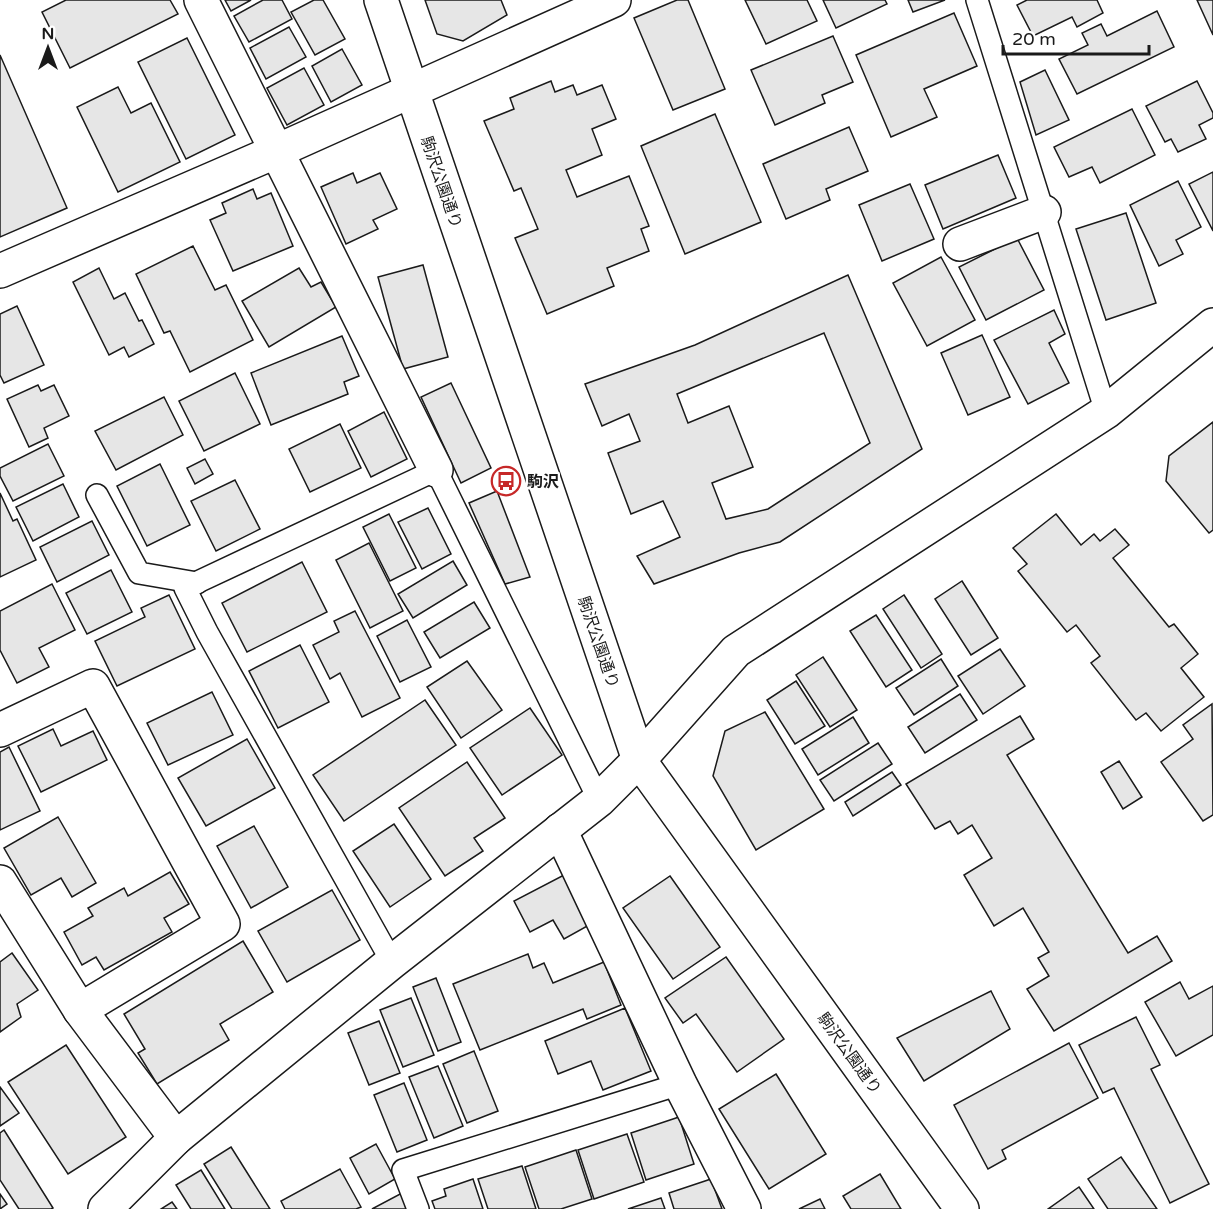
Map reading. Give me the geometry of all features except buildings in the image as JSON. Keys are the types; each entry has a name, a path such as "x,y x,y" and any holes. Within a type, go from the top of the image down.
{"street":[{"path":"201,0 436,470"},
{"name":"駒沢公園通り","path":"381,0 639,759 962,1209"},
{"path":"0,271 277,152 614,0"},
{"path":"960,244 1044,212"},
{"path":"113,1206 176,1138 392,962 599,800 736,651 1106,412 1213,325"},
{"path":"0,730 93,686 223,924 80,1010"},
{"path":"560,830 680,1084 744,1209"},
{"path":"0,882 80,1010 176,1138"}],"lane":[{"path":"977,0 1106,412"},
{"path":"392,962 207,632 185,588 436,470 599,800"},
{"path":"98,495 140,573 197,583"},
{"path":"418,1209 403,1170 680,1084"}],"place":[{"name":"駒沢","path":"506,481"}]}
